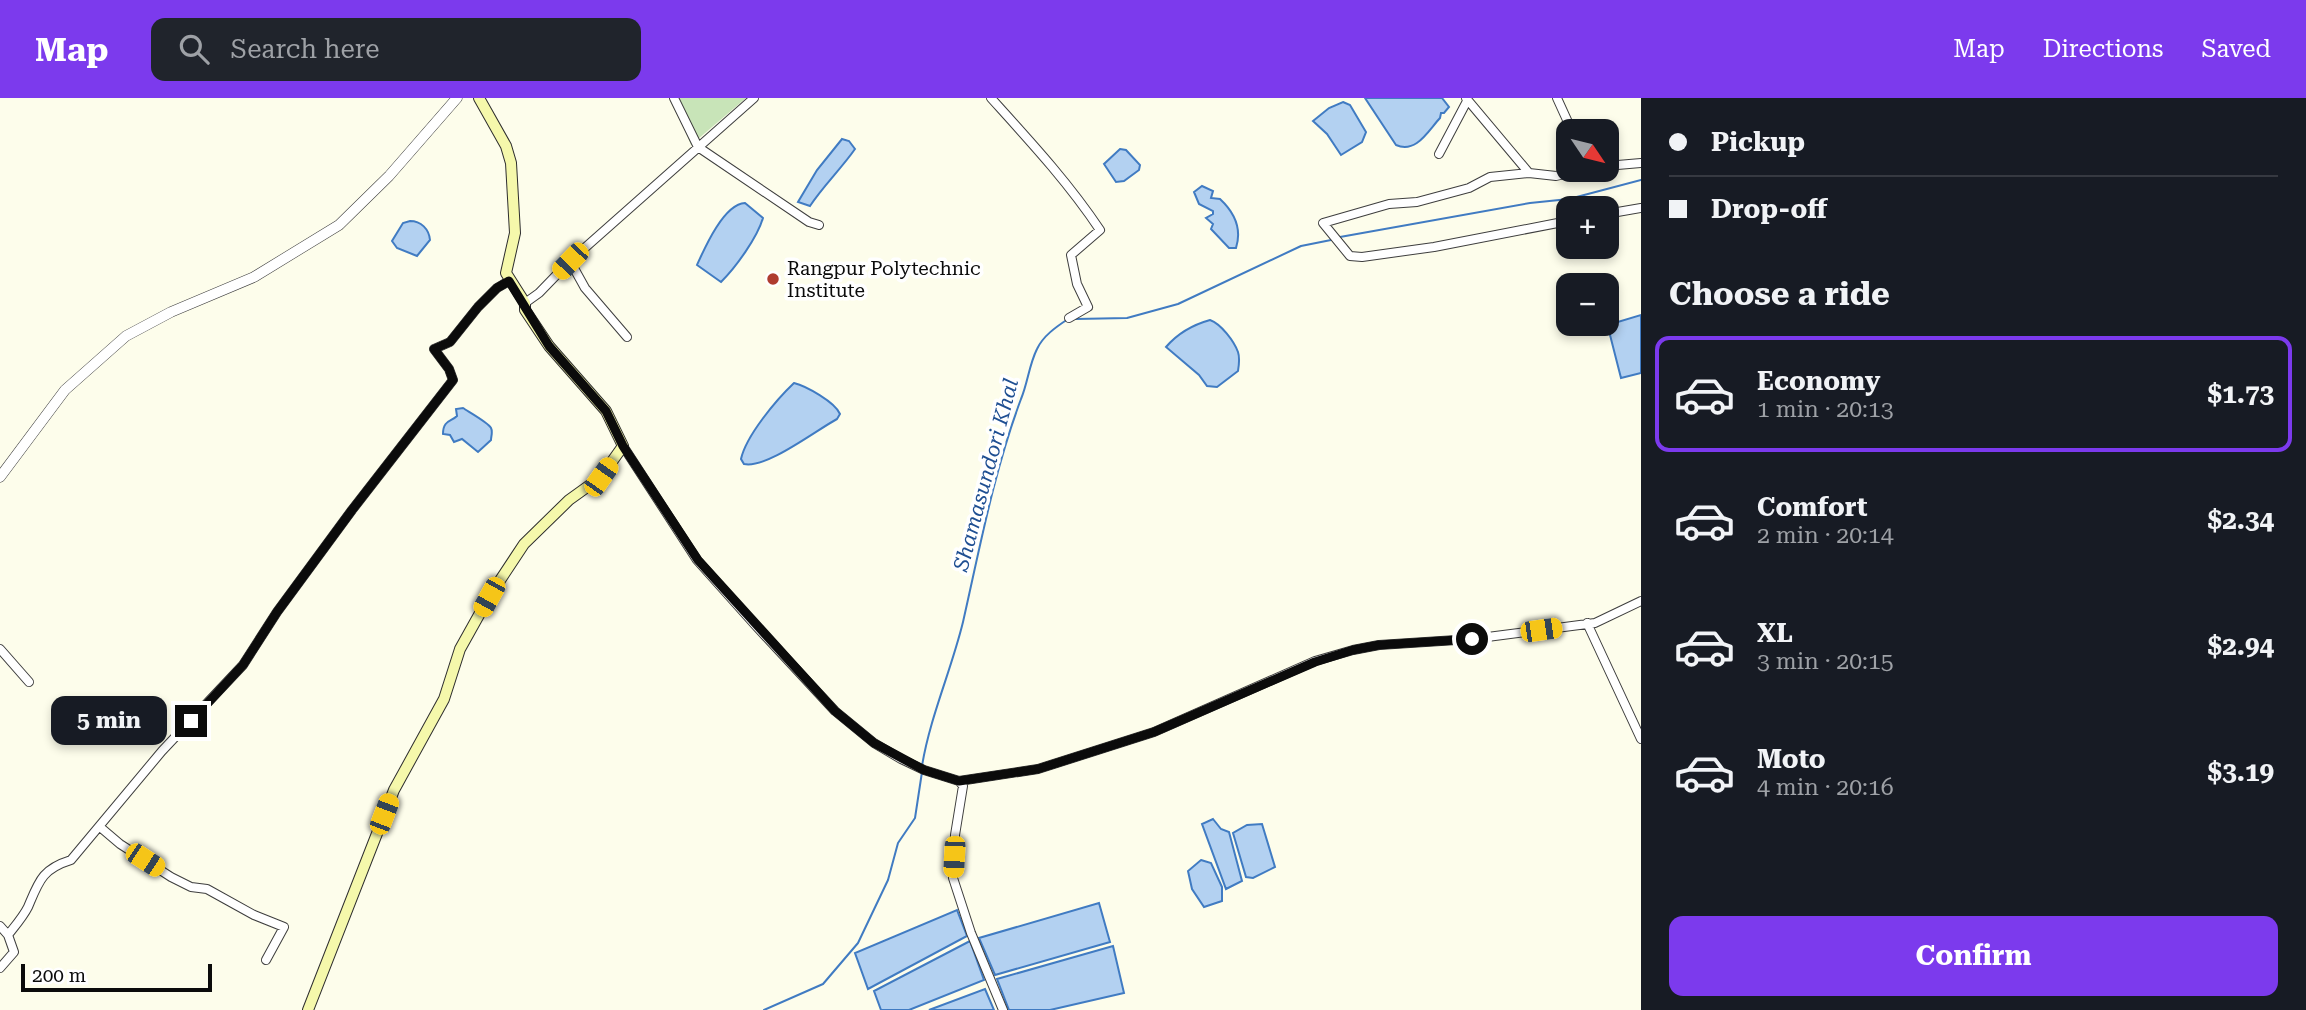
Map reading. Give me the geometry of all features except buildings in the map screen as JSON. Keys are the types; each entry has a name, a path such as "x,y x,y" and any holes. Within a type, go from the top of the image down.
{"main road":[{"path":"308,1010 394,790 444,699 460,649 489,597 524,544 569,500 601,477 623,446 606,411 549,346 509,281 506,273 515,233 511,163 502,137 479,98"}],"street":[{"path":"0,477 65,390 126,336 171,312 254,277 339,225 389,176 457,98"},
{"path":"674,98 698,147 808,222 819,225"},
{"path":"524,303 539,293 570,261 754,98"},
{"path":"991,98 1048,161 1100,230 1071,255 1077,284 1088,307 1069,318"},
{"path":"1439,154 1457,122 1466,98"},
{"path":"1466,98 1529,173"},
{"path":"1557,98 1567,119"},
{"path":"1619,165 1641,163"},
{"path":"1556,176 1529,173 1490,177 1469,188 1417,202 1389,204 1323,223 1350,256 1362,257 1434,247 1556,223"},
{"path":"1619,212 1641,208"},
{"path":"570,261 585,288 627,337"},
{"path":"8,934 24,914 33,890 44,874 54,865 71,860 162,751 243,665 284,602 453,380 449,369 434,349 450,342 478,307 497,288 509,281"},
{"path":"623,446 698,560 835,711 874,743 920,768 959,781 1038,769 1154,732 1304,666 1353,650 1379,645 1472,639 1595,623 1641,601"},
{"path":"1587,623 1641,739"},
{"path":"0,649 29,682"},
{"path":"959,781 963,786 955,835 953,878 971,933 1003,1010"},
{"path":"100,827 120,844 171,877 191,887 207,889 254,915 284,927 266,960"},
{"path":"0,926 8,934 14,952 0,968"}],"green space":[{"path":"672,98 746,98 691,145"}],"water":[{"path":"1365,98 1442,98 1449,107 1441,113 1440,118 1421,140 1403,147 1396,145"},
{"path":"1343,102 1350,105 1366,132 1362,142 1341,155 1327,134 1313,121 1329,108"},
{"path":"842,139 849,141 855,149 810,206 798,202 817,170"},
{"path":"1120,149 1126,150 1140,165 1139,170 1124,181 1116,182 1104,164"},
{"path":"1202,186 1213,191 1211,198 1220,199 1233,215 1238,234 1236,248 1229,248 1211,229 1213,224 1206,218 1213,214 1213,211 1199,204 1194,192"},
{"path":"745,203 763,218 745,252 721,282 697,265 723,218 737,205"},
{"path":"410,221 421,224 430,240 417,256 397,248 392,241 403,223"},
{"path":"1641,315 1641,373 1621,378 1610,336 1619,336 1619,322"},
{"path":"1210,320 1227,333 1239,357 1238,371 1217,387 1207,386 1199,375 1166,347 1186,330"},
{"path":"794,383 813,391 837,409 840,414 837,419 765,461 744,464 741,459 755,429"},
{"path":"463,408 487,423 492,430 491,440 478,452 462,439 454,442 450,435 443,434 446,424 457,416 456,409"},
{"path":"1213,819 1221,829 1229,832 1242,881 1226,889 1202,824"},
{"path":"1262,824 1275,867 1253,878 1246,877 1233,833 1247,825"},
{"path":"1201,860 1211,863 1222,887 1222,901 1204,907 1192,889 1188,871"},
{"path":"1099,903 1110,942 995,975 979,938"},
{"path":"957,910 967,936 868,989 855,953"},
{"path":"970,941 984,980 909,1010 881,1010 874,991"},
{"path":"1113,946 1124,993 1050,1010 1009,1010 997,979"},
{"path":"985,989 994,1010 929,1010"}],"waterway":[{"name":"Shamasundori Khal","path":"1340,237 1530,203 1569,199 1641,180"},
{"name":"Shamasundori Khal","path":"1076,319 1127,318 1178,304 1301,246 1331,240"},
{"name":"Shamasundori Khal","path":"922,766 930,730 963,622 995,481 1032,361 1043,340 1068,319"},
{"name":"Shamasundori Khal","path":"764,1010 823,984 858,943 888,880 898,843 915,818 922,772"}],"place":[{"name":"Rangpur Polytechnic Institute","path":"773,279"}],"route":[{"path":"191,721 243,665 277,612 352,510 453,380 449,369 434,349 450,342 478,307 497,288 509,281 549,346 606,411 623,446 698,560 835,711 874,743 924,770 959,781 1038,769 1154,732 1272,679 1353,650 1379,645 1472,639"}]}
